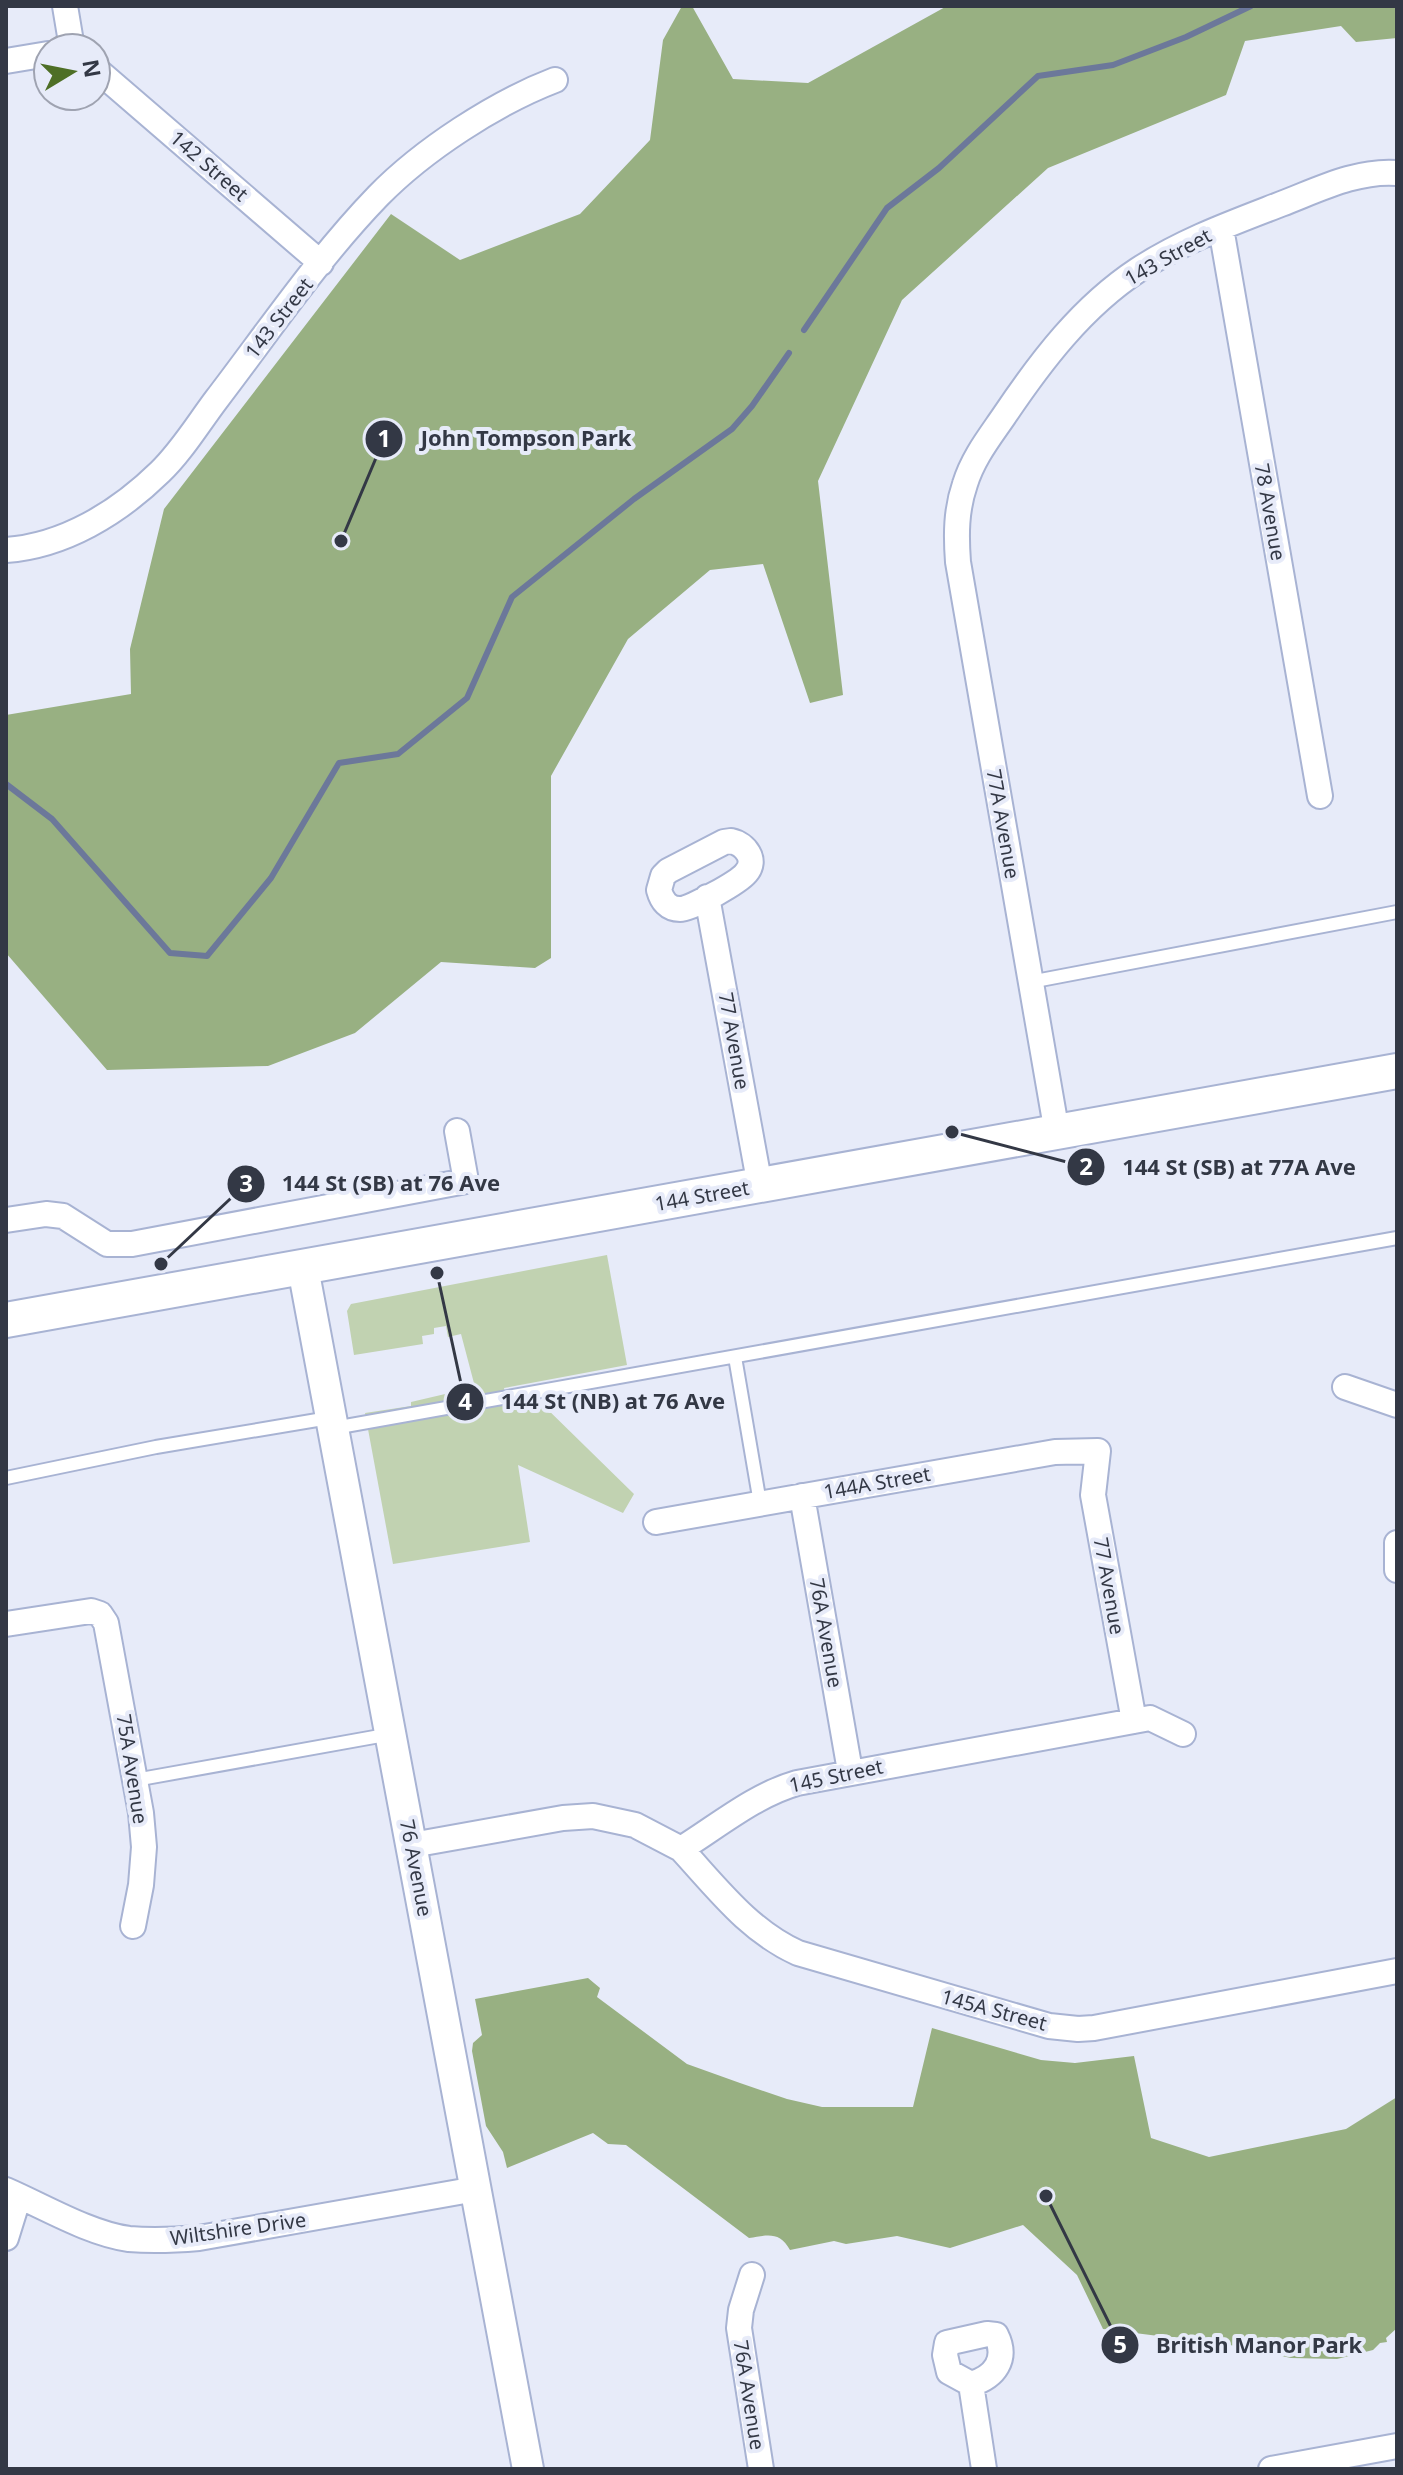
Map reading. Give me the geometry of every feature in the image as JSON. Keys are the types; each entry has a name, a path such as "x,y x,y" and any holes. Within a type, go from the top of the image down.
{"main road":[{"name":"144 Street","path":"6,1320 1388,1075"}],"street":[{"path":"65,6 69,32"},
{"path":"6,61 32,57"},
{"name":"143 Street","path":"6,550 32,548 96,523 160,472 321,263 378,196 409,168 478,119 521,93 555,80"},
{"name":"142 Street","path":"112,83 321,263"},
{"name":"143 Street","path":"957,514 976,456 1022,390 1079,319 1106,294 1138,270 1181,245 1221,228 1347,179 1397,173"},
{"name":"78 Avenue","path":"1221,228 1320,796"},
{"name":"77A Avenue","path":"957,514 958,562 1057,1133"},
{"name":"77 Avenue","path":"707,897 760,1186"},
{"path":"6,1220 46,1214 63,1216 107,1244 132,1244 466,1181 457,1131"},
{"name":"76 Avenue","path":"303,1268 528,2469"},
{"path":"1345,1387 1397,1405"},
{"name":"77 Avenue","path":"1098,1451 1093,1495 1134,1721"},
{"name":"144A Street","path":"656,1522 1055,1452 1098,1451"},
{"name":"76A Avenue","path":"802,1496 850,1771"},
{"path":"1397,1543 1397,1570"},
{"name":"75A Avenue","path":"6,1624 91,1611 100,1614 106,1623 144,1847 133,1926"},
{"name":"145 Street","path":"681,1849 780,1788 850,1771 1150,1718 1183,1734"},
{"path":"412,1845 563,1818 593,1816 635,1825 681,1849"},
{"name":"145A Street","path":"681,1849 752,1925 780,1945 798,1953 1049,2026 1094,2028 1397,1971"},
{"name":"Wiltshire Drive","path":"13,2193 118,2236 163,2241 199,2238 476,2189"},
{"path":"6,2238 13,2193"},
{"name":"76A Avenue","path":"752,2275 743,2301 739,2328 761,2469"},
{"path":"971,2384 984,2469"},
{"path":"1271,2469 1397,2446"}],"lane":[{"path":"1030,982 1397,912"},
{"path":"6,1478 156,1447 333,1423 735,1357 1397,1238"},
{"path":"735,1357 760,1503"},
{"path":"135,1780 391,1734"}],"green space":[{"path":"682,6 692,6 733,79 808,83 947,6 1397,6 1397,38 1356,42 1341,26 1245,41 1226,95 1048,168 902,300 818,481 843,695 810,703 763,564 710,570 628,639 551,776 551,958 535,968 441,962 355,1033 268,1066 107,1070 6,953 6,715 131,694 130,649 164,509 391,214 460,260 580,214 650,140 663,40"},
{"path":"607,1255 627,1365 504,1388 508,1407 539,1401 634,1494 623,1513 518,1465 530,1542 393,1564 365,1413 411,1406 411,1402 475,1387 461,1334 448,1337 446,1326 434,1328 434,1334 422,1336 423,1344 354,1355 347,1311 351,1304"},
{"path":"588,1978 600,1988 597,1997 687,2064 787,2099 822,2107 913,2107 932,2028 1041,2060 1075,2063 1134,2056 1151,2138 1209,2157 1346,2129 1397,2097 1397,2328 1386,2338 1387,2342 1380,2343 1373,2350 1337,2359 1291,2358 1230,2345 1103,2329 1077,2275 1023,2225 950,2248 897,2236 846,2244 834,2241 790,2250 777,2237 749,2238 626,2145 608,2144 593,2133 507,2168 503,2152 486,2126 472,2051 473,2043 482,2035 475,1999"}],"waterway":[{"path":"804,330 887,208 939,168 1038,76 1113,65 1186,37 1251,6"},
{"path":"6,784 52,819 170,953 207,956 271,878 339,763 398,754 467,698 512,597 634,499 732,429 789,353"}],"place":[{"name":"John Tompson Park","path":"341,541"},
{"name":"144 St (SB) at 77A Ave","path":"952,1132"},
{"name":"144 St (SB) at 76 Ave","path":"161,1264"},
{"name":"144 St (NB) at 76 Ave","path":"437,1273"},
{"name":"British Manor Park","path":"1046,2196"}]}
